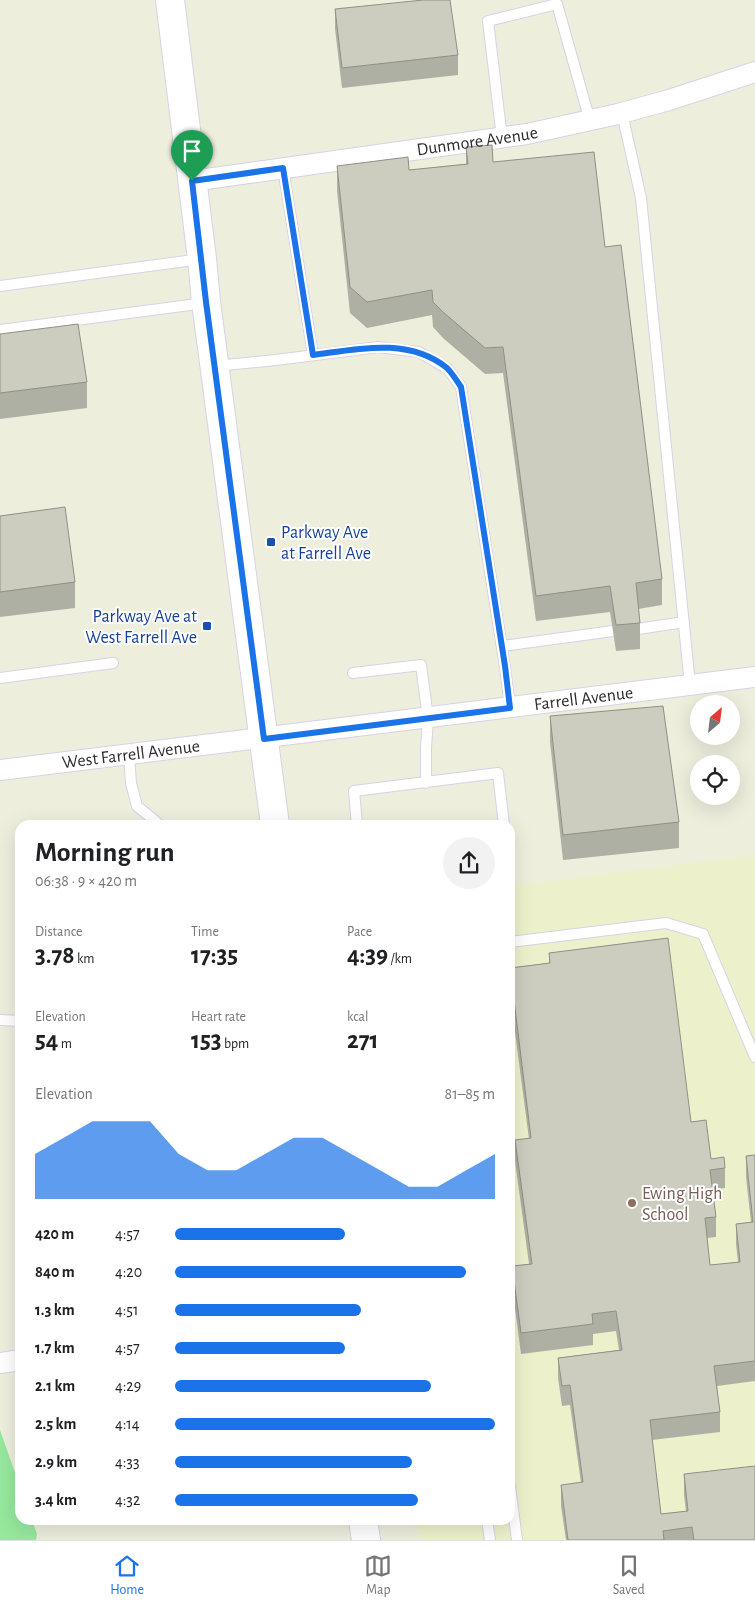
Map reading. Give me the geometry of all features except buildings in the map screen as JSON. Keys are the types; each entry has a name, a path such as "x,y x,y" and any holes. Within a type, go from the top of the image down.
{"main road":[{"path":"170,0 206,302 274,820"},
{"path":"364,1525 366,1540"}],"street":[{"name":"Dunmore Avenue","path":"192,181 526,134 622,113 755,72"},
{"name":"Farrell Avenue","path":"264,739 755,677"},
{"name":"West Farrell Avenue","path":"0,770 264,739"},
{"path":"0,1364 15,1361"}],"lane":[{"path":"502,138 488,21 557,4 590,121"},
{"path":"622,113 641,198 690,685"},
{"path":"283,168 313,355"},
{"path":"0,286 202,259"},
{"path":"0,330 206,302"},
{"path":"215,366 378,347 420,352 448,369 461,387 510,708"},
{"path":"638,629 684,622"},
{"path":"502,646 613,631"},
{"path":"0,678 113,663"},
{"path":"353,673 421,665 428,718 426,783"},
{"path":"128,755 131,783 137,806 154,820"},
{"path":"357,820 354,792 498,773 503,820"},
{"path":"515,941 666,923 703,934 755,1056"},
{"path":"0,1020 15,1020"},
{"path":"488,1525 490,1540"},
{"path":"515,1525 517,1540"}],"shaded area":[{"name":"Ewing High School","path":"755,855 755,1540 419,1540 417,1525 515,1525 515,885"}],"green space":[{"path":"0,1430 15,1473 15,1525 34,1525 37,1534 36,1540 0,1540"}],"place":[{"name":"Parkway Ave at Farrell Ave","path":"271,542"},
{"name":"Parkway Ave at West Farrell Ave","path":"207,626"},
{"name":"Ewing High School","path":"632,1203"}],"route":[{"path":"283,168 313,355 378,347 420,352 448,369 461,387 510,708 264,739 206,302 192,181 283,168"}]}
